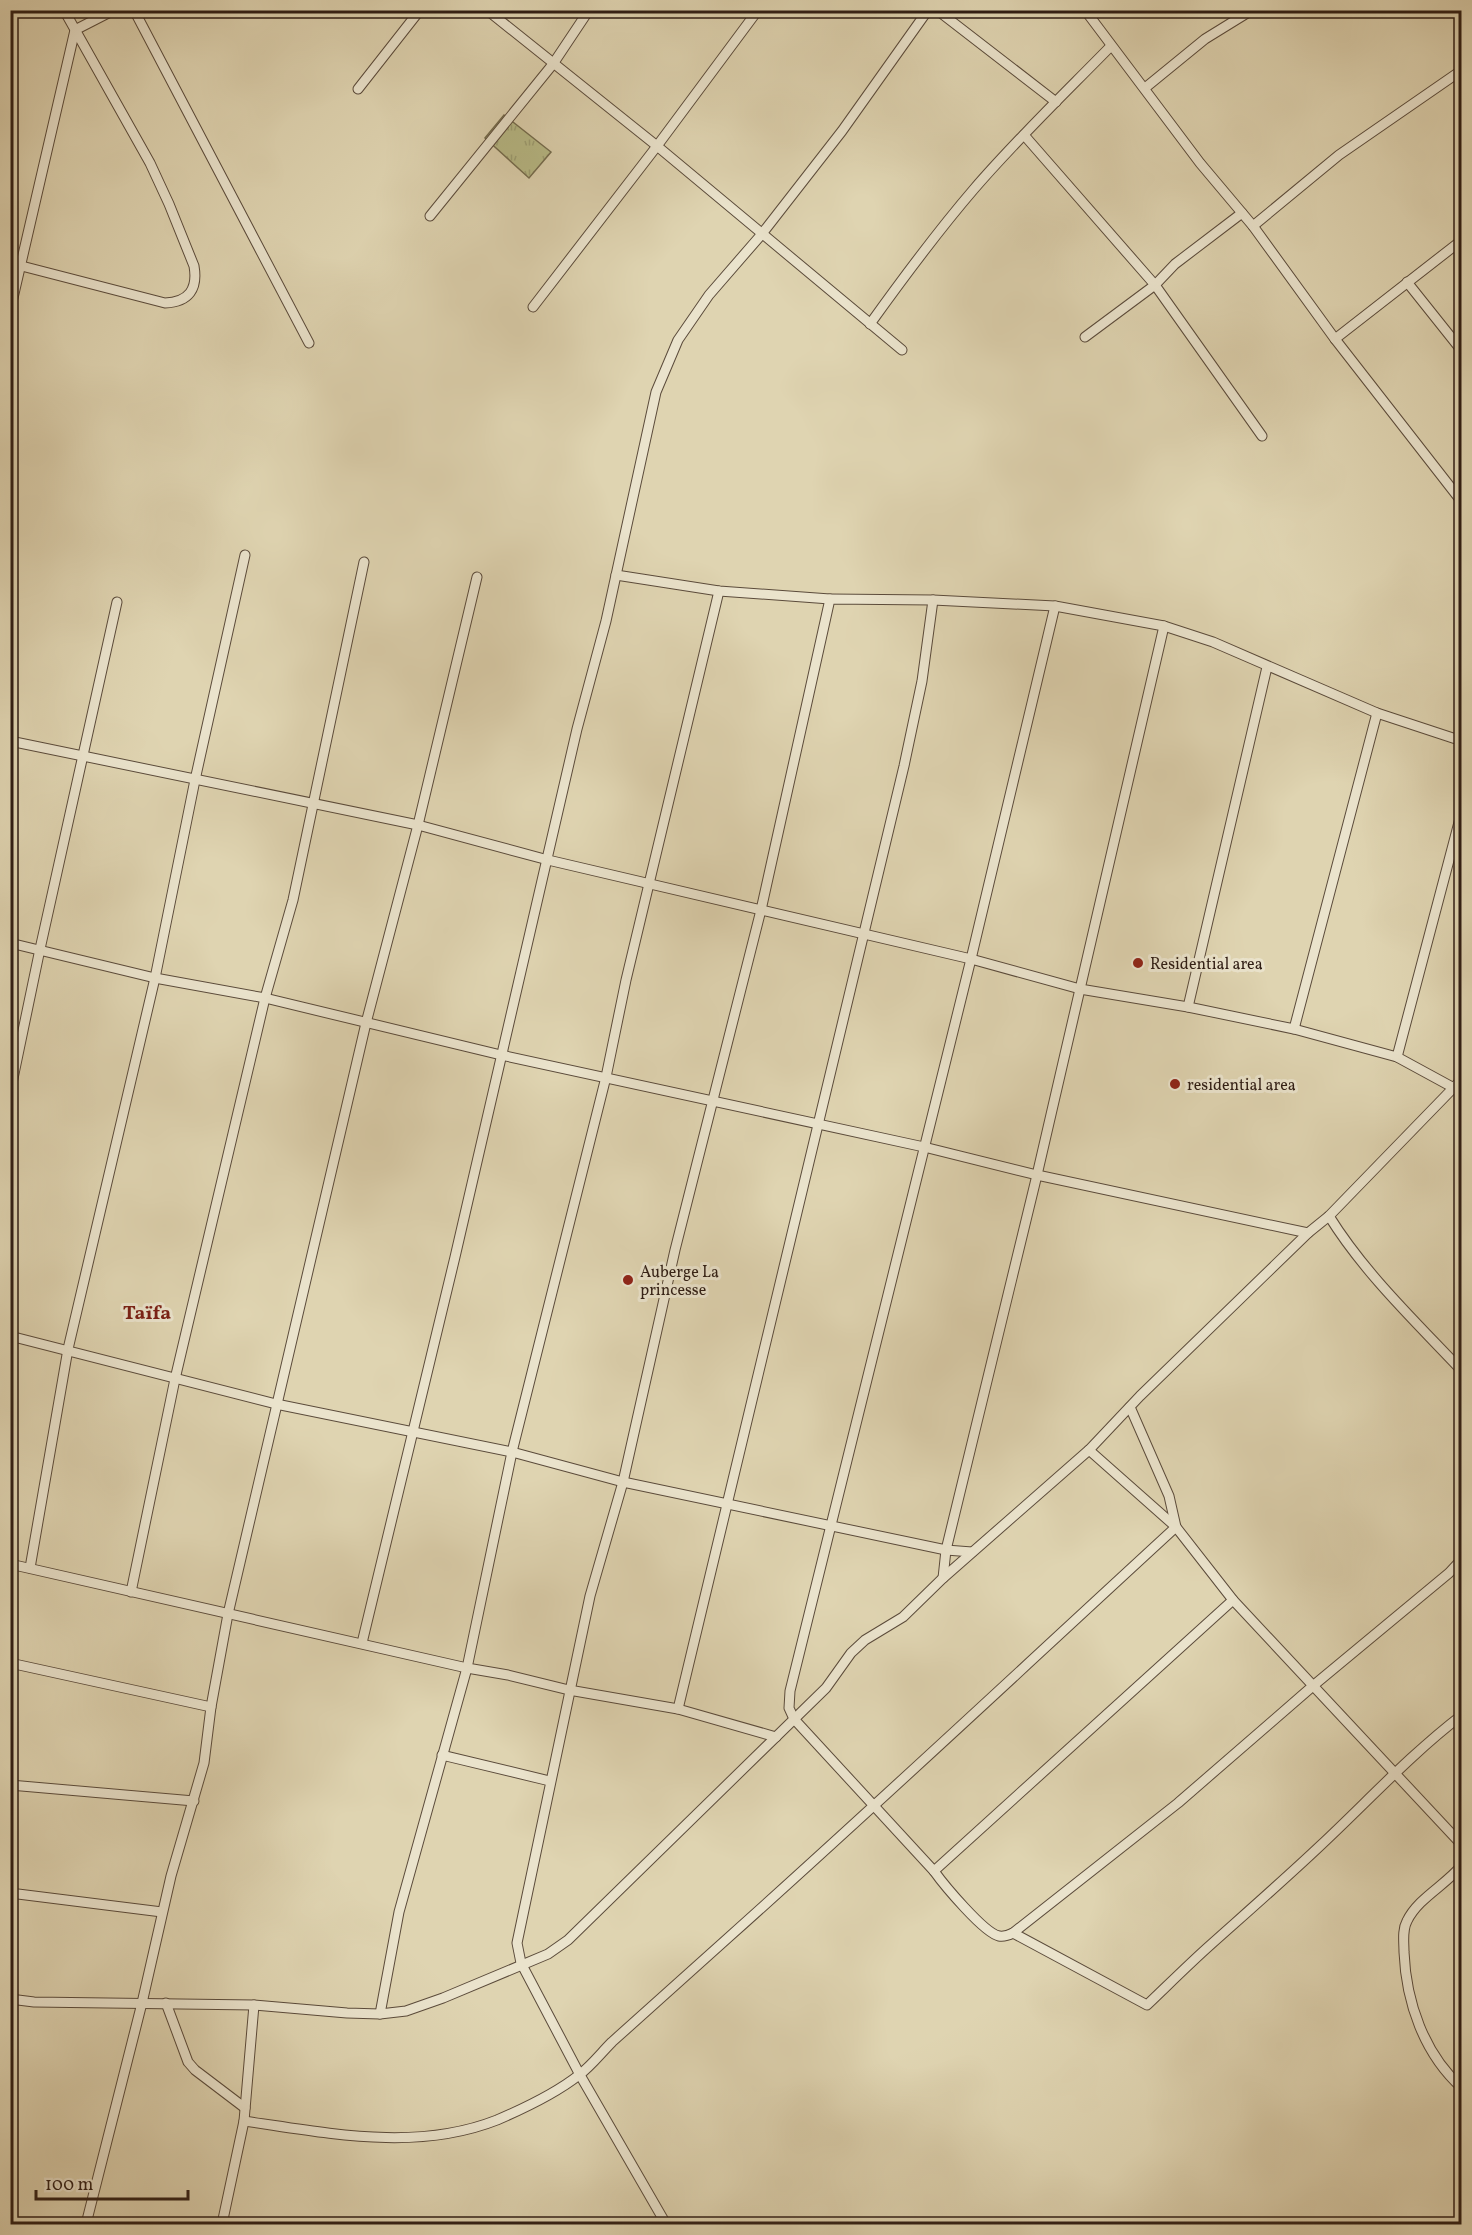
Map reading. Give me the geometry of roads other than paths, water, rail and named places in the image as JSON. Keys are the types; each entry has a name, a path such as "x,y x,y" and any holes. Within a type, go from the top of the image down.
{"street":[{"path":"15,264 165,303 177,303 187,298 194,286 194,266 150,163 64,10"},
{"path":"10,311 15,264 75,30 114,10"},
{"path":"134,10 309,344"},
{"path":"358,89 420,10"},
{"path":"487,10 657,146 902,350"},
{"path":"430,216 553,64 589,10"},
{"path":"533,307 758,10"},
{"path":"362,1643 577,729 616,575 656,392 678,340 709,295 762,235 842,131 928,10"},
{"path":"937,10 1056,102"},
{"path":"1085,10 1200,163 1253,226 1335,339 1461,502"},
{"path":"1145,88 1206,39 1252,10"},
{"path":"870,324 913,265 973,190 1111,46"},
{"path":"1253,226 1339,155 1461,70"},
{"path":"1024,135 1155,285 1262,436"},
{"path":"1085,337 1155,285 1175,264 1242,213"},
{"path":"1335,339 1461,240"},
{"path":"1407,282 1461,351"},
{"path":"30,1568 68,1349 155,978 195,780 245,555"},
{"path":"131,1592 175,1379 265,998 293,900 364,562"},
{"path":"616,575 719,591 830,599 933,600 1055,606 1164,626 1213,642 1377,713 1461,741"},
{"path":"86,2224 142,2003 171,1876 204,1763 211,1707 228,1614 276,1404 366,1023 418,825 477,577"},
{"path":"380,2014 399,1912 467,1668 512,1452 606,1077 626,980 719,591"},
{"path":"666,2224 580,2075 521,1964 517,1943 590,1596 623,1482 675,1250 761,910 830,599"},
{"path":"678,1709 864,934 922,681 933,600"},
{"path":"10,1093 117,602"},
{"path":"1055,606 971,959 790,1691 789,1708 794,1719 934,1871 950,1892 992,1933 1006,1936 1013,1933 1178,1803 1314,1685 1449,1573 1461,1559"},
{"path":"943,1578 946,1550 1037,1175 1164,626"},
{"path":"1188,1007 1267,667"},
{"path":"1294,1029 1377,713"},
{"path":"10,741 418,825 650,885 971,959 1080,989 1188,1007 1294,1029 1397,1057 1454,1088"},
{"path":"1397,1057 1461,811"},
{"path":"10,943 155,978 265,998 501,1055 1308,1233"},
{"path":"10,1999 34,2002 254,2005 380,2014 406,2011 443,1998 548,1954 568,1940 826,1688 851,1653 865,1640 903,1617 943,1578 1089,1450 1308,1233 1329,1216 1461,1079"},
{"path":"1329,1216 1344,1240 1374,1277 1461,1371"},
{"path":"10,1336 276,1404 512,1452 623,1482 727,1502 946,1550 972,1552"},
{"path":"1130,1407 1169,1496 1176,1527"},
{"path":"1089,1450 1176,1527 1233,1600 1396,1772 1461,1845"},
{"path":"244,2121 325,2133 401,2139 427,2137 454,2133 496,2120 540,2100 580,2075 606,2048 1176,1527"},
{"path":"10,1564 467,1668 508,1674 569,1690 678,1709 776,1737"},
{"path":"934,1871 1233,1600"},
{"path":"10,1663 211,1707"},
{"path":"1013,1933 1147,2005 1320,1846 1431,1738 1461,1715"},
{"path":"442,1755 550,1781"},
{"path":"10,1785 194,1801"},
{"path":"1461,1865 1413,1912 1406,1922 1403,1938 1407,1986 1415,2014 1440,2067 1461,2088"},
{"path":"10,1893 162,1912"},
{"path":"166,2003 188,2062 195,2070 245,2108"},
{"path":"222,2224 244,2121 254,2005"}],"place":[{"name":"Residential area","path":"1138,963"},
{"name":"residential area","path":"1175,1084"},
{"name":"Auberge La princesse","path":"628,1280"}],"district":[{"name":"Taïfa","path":"147,1312"}]}
